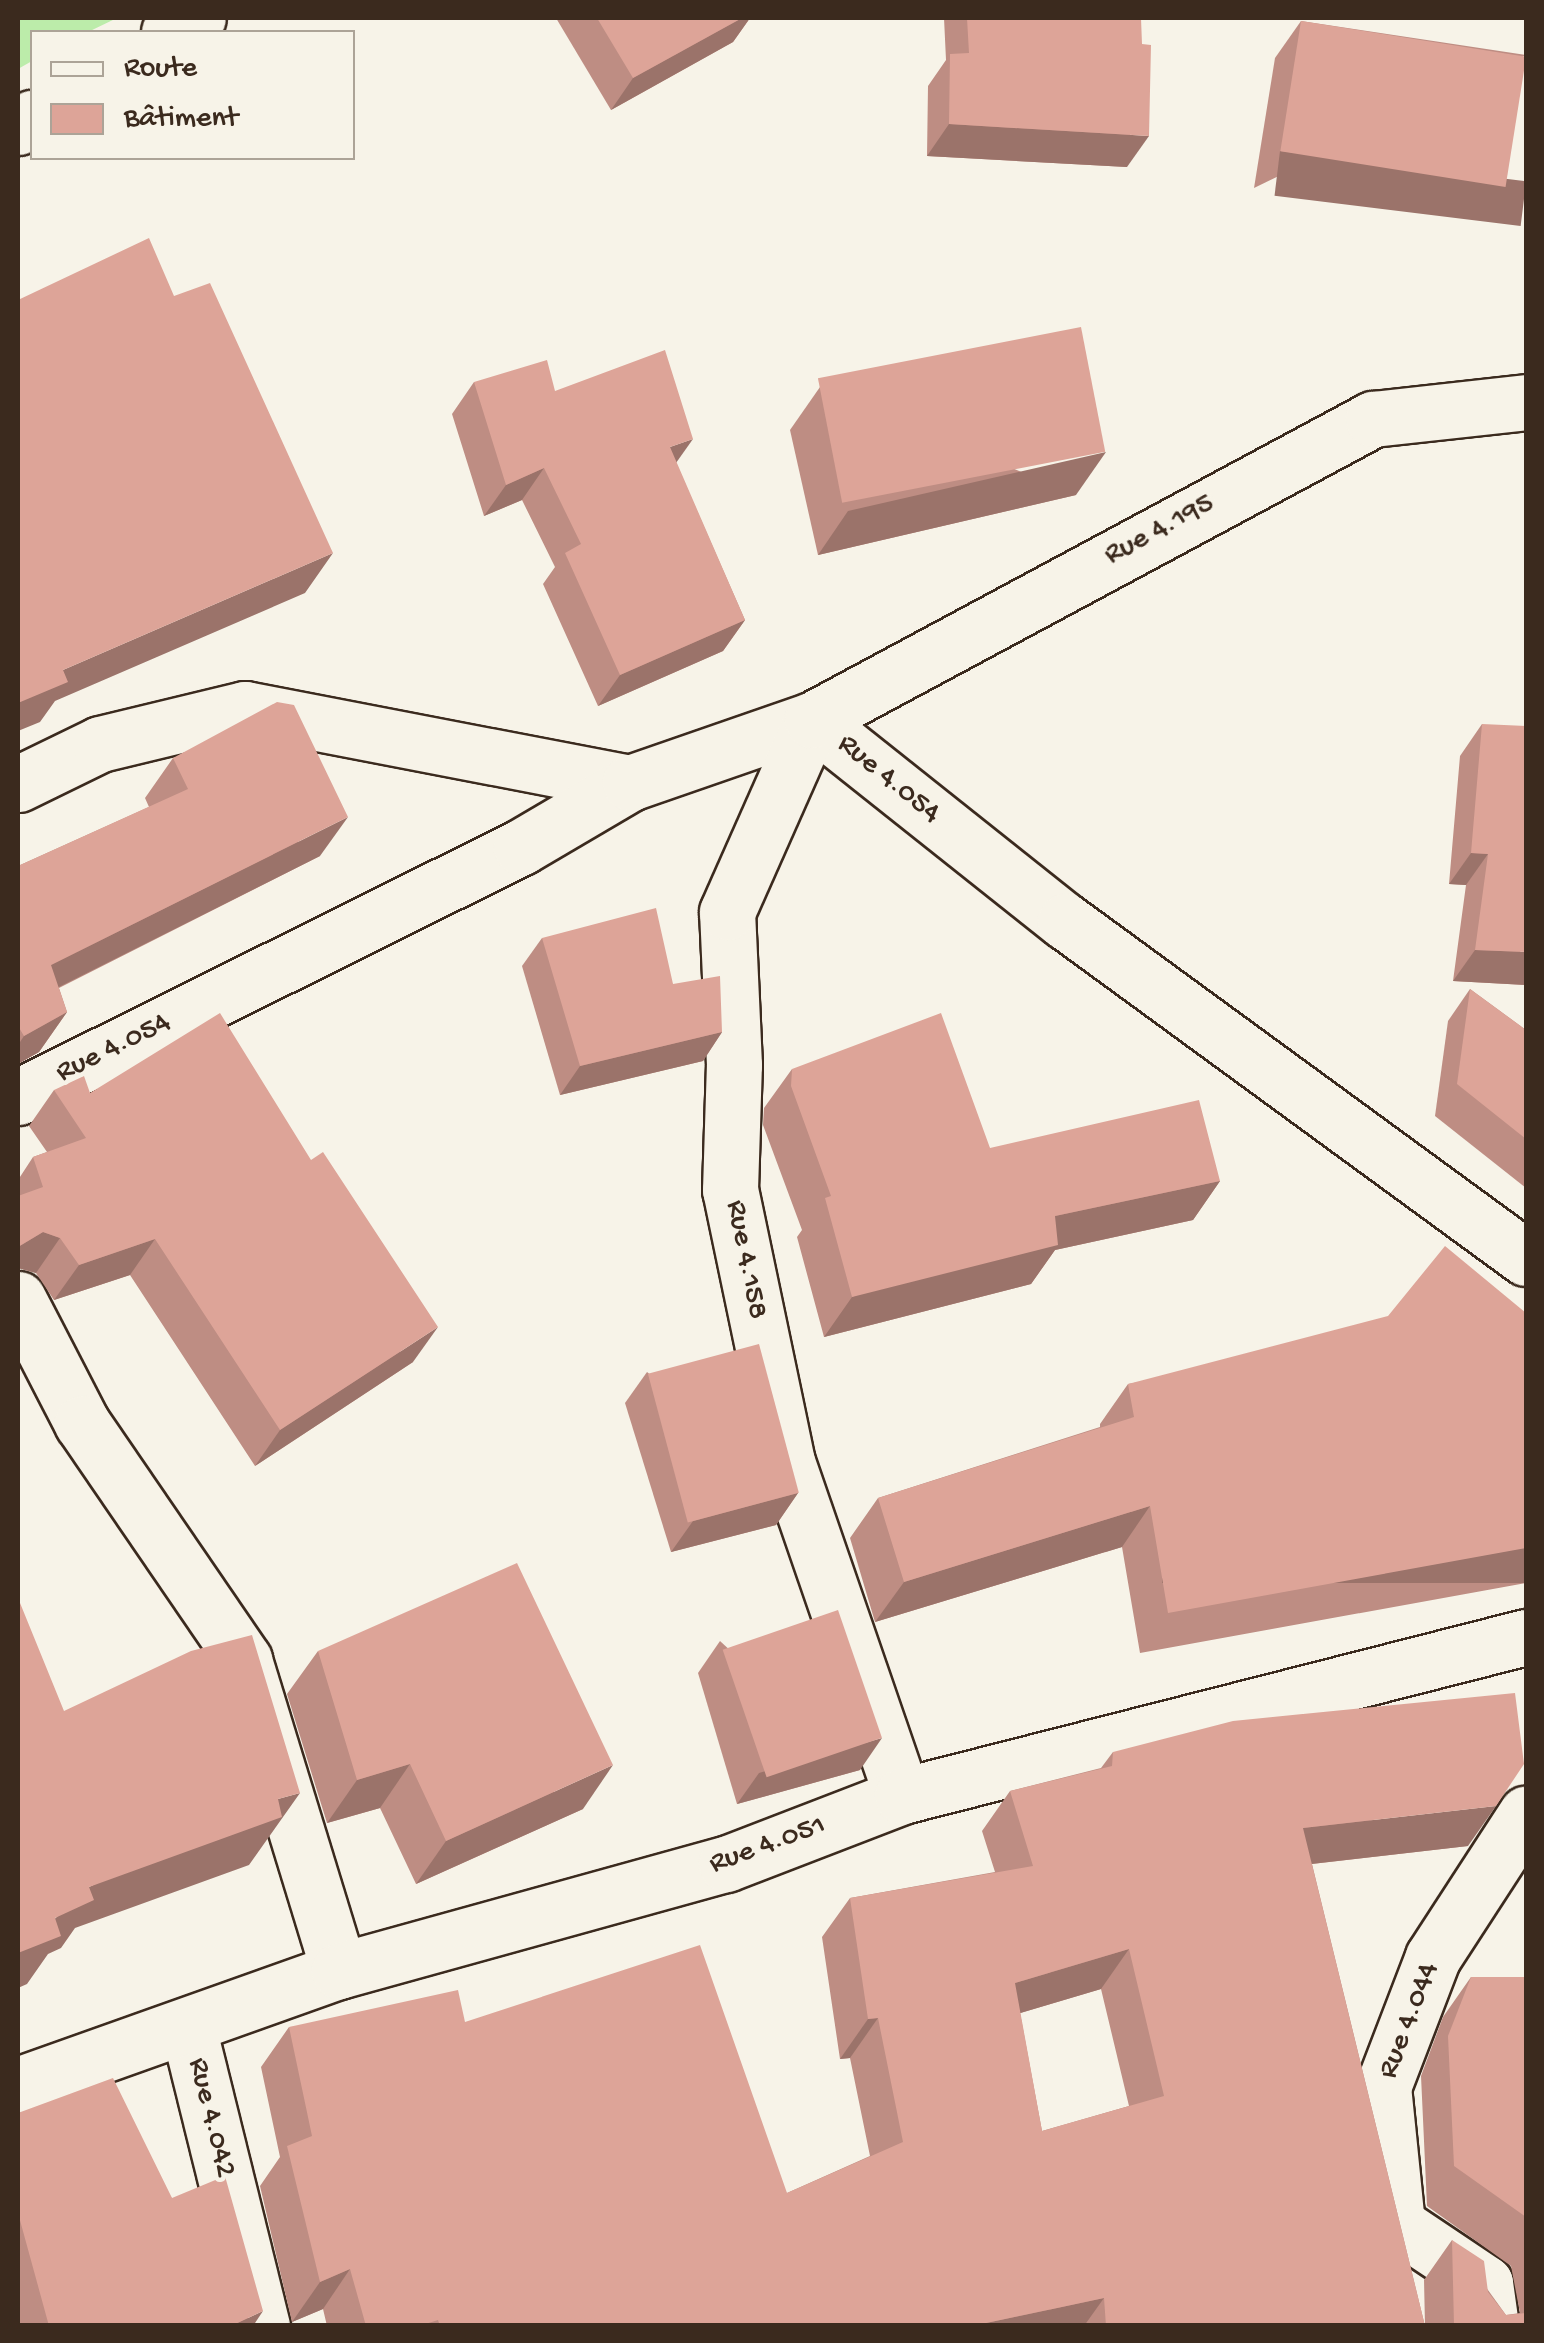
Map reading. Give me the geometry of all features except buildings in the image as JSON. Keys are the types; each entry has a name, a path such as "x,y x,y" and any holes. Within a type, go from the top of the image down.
{"street":[{"path":"173,30 198,18"},
{"name":"Rue 4.195","path":"812,720 1372,419 1526,402"},
{"path":"18,784 100,744 245,709 630,783"},
{"name":"Rue 4.054","path":"18,1097 521,847 630,783 812,720 1065,921 1526,1258"},
{"name":"Rue 4.158","path":"812,720 727,912 734,1066 730,1190 786,1462 902,1796"},
{"path":"18,1300 82,1423 244,1660 340,1971"},
{"name":"Rue 4.051","path":"18,2086 340,1971 726,1864 902,1796 1526,1637"},
{"name":"Rue 4.044","path":"1492,2326 1484,2283 1397,2224 1383,2087 1433,1957 1526,1814"},
{"name":"Rue 4.042","path":"188,2027 262,2326"}],"green space":[{"path":"18,18 117,18 92,30 30,30 30,62 18,69"}]}
